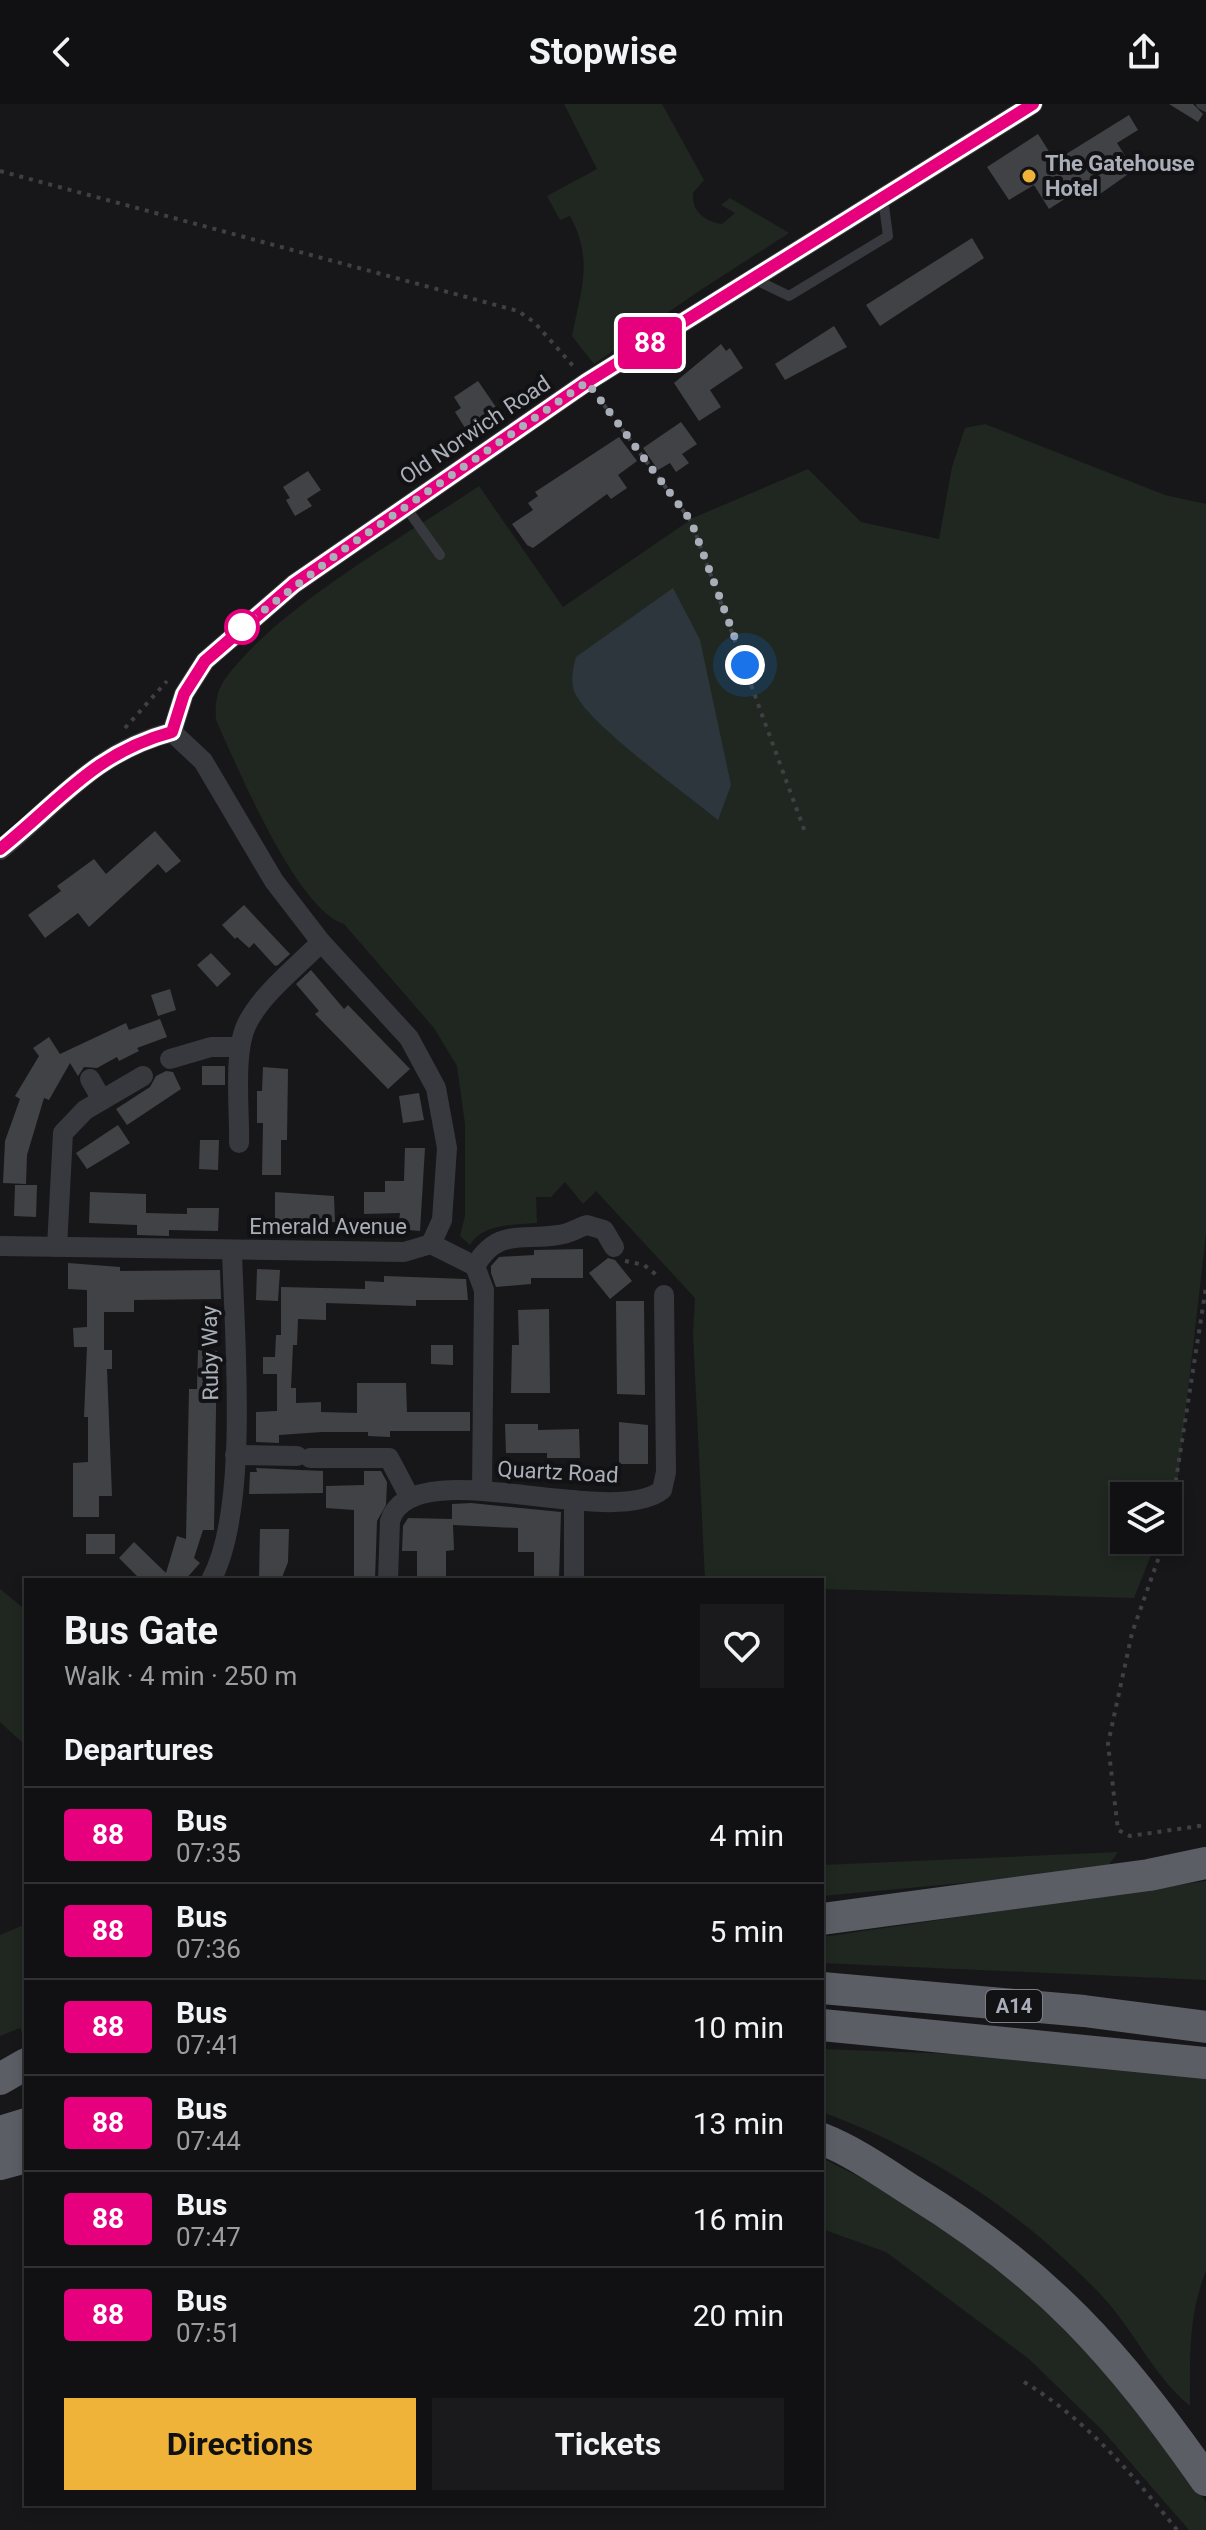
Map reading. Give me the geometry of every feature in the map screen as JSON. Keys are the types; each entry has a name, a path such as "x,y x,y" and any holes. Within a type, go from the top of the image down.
{"highway":[{"path":"824,1919 1149,1875 1206,1863"},
{"name":"A14","path":"824,1988 1084,2011 1206,2027"},
{"name":"A14","path":"824,2025 1206,2063"},
{"path":"0,2079 24,2065"},
{"path":"0,2094 24,2088"},
{"path":"0,2132 24,2125"},
{"path":"824,2140 957,2218 1062,2301 1146,2395 1206,2480"},
{"path":"0,2164 24,2158"}],"street":[{"name":"Old Norwich Road","path":"172,732 184,694 205,661 294,584 587,382 1033,104"},
{"path":"0,850 107,757 139,741 172,732"},
{"name":"Emerald Avenue","path":"0,1246 404,1252 431,1244 442,1220 446,1136 436,1088 409,1038 321,942 274,881 203,761 172,732"},
{"path":"239,1143 240,1047 253,1013 321,942"},
{"path":"170,1059 211,1047 240,1047"},
{"path":"57,1247 63,1133 85,1110 143,1076"},
{"path":"90,1079 102,1100"},
{"path":"431,1244 475,1266 486,1248 498,1239 564,1234 587,1225 604,1230 614,1247"},
{"name":"Ruby Way","path":"212,1578 223,1551 235,1455 232,1250"},
{"name":"Quartz Road","path":"475,1266 486,1302 482,1491 574,1500 645,1499 665,1484 664,1295"},
{"path":"235,1455 389,1458 409,1496"},
{"path":"388,1578 392,1512 409,1496 428,1492 482,1491"},
{"path":"574,1500 574,1578"}],"lane":[{"path":"1201,104 1206,107"},
{"path":"752,278 789,296 888,236 882,196"},
{"path":"405,506 440,555"}],"path":[{"path":"0,171 518,311 534,322 587,382 691,521 805,832"},
{"path":"107,757 121,731 169,678"},
{"path":"614,1247 623,1260 654,1270 664,1295"},
{"path":"1176,1482 1206,1287"},
{"path":"1160,1554 1132,1633 1108,1744 1118,1830 1130,1836 1206,1825"},
{"path":"1024,2382 1061,2404 1137,2480 1177,2530"}],"shaded area":[{"path":"564,104 662,104 704,180 693,193 700,214 722,224 735,213 721,205 730,198 789,233 594,364 572,336 582,289 582,247 570,216 560,220 547,196 597,169"},
{"path":"985,424 1165,495 1206,504 1206,1234 1177,1482 1110,1482 1110,1554 1151,1554 1134,1598 824,1589 824,1578 705,1578 693,1333 695,1298 596,1191 583,1204 565,1182 551,1197 536,1197 537,1223 491,1229 470,1245 460,1236 465,1216 465,1124 457,1066 434,1028 344,924 326,913 307,893 288,866 216,720 218,694 225,679 276,626 379,550 479,486 563,607 693,518 808,469 861,522 939,539 952,467 965,428"},
{"path":"673,588 700,640 731,785 718,820 599,723 573,689 576,657"},
{"path":"0,1589 24,1608 24,1744 0,1722"},
{"path":"1118,1852 1105,1870 824,1896 824,1865"},
{"path":"1206,1881 1206,1980 824,1963 824,1937"},
{"path":"24,1925 24,2038 20,2028 0,2036 0,1935"},
{"path":"824,2049 1012,2056 1206,2075 1206,2271 1193,2321 1190,2406 1166,2381 1102,2296 1040,2238 937,2165 824,2113"},
{"path":"824,2159 922,2208 1078,2321 1206,2502 1206,2530 1189,2530 1103,2431 1029,2359 886,2252 824,2230"}],"building":[{"path":"1169,104 1193,104 1203,114 1198,122"},
{"path":"1129,115 1138,130 1117,143 1134,170 1100,194 1091,182 1049,209 1034,185 1009,200 987,167 1038,134 1055,161"},
{"path":"972,238 984,258 880,326 866,305"},
{"path":"834,326 847,347 785,380 775,364"},
{"path":"721,344 726,351 730,348 743,368 710,390 721,407 699,421 674,383"},
{"path":"478,381 498,410 467,431 455,412 461,408 454,397"},
{"path":"681,422 697,444 682,454 689,463 676,472 670,463 658,470 643,448"},
{"path":"619,437 637,461 618,475 627,488 611,499 607,494 533,548 527,545 512,524 533,510 528,503 538,496 535,492"},
{"path":"308,471 321,490 307,499 312,506 295,516 283,487"},
{"path":"155,831 181,861 166,873 158,864 89,927 78,913 45,938 28,915 61,891 57,886 94,859 106,874"},
{"path":"244,905 290,954 278,965 275,966 254,943 249,948 222,925"},
{"path":"211,953 231,974 217,987 197,965"},
{"path":"311,970 344,1009 348,1005 410,1069 388,1089 315,1014 319,1011 296,984"},
{"path":"170,989 176,1010 158,1016 151,995"},
{"path":"160,1019 167,1037 137,1048 139,1051 119,1061 117,1057 97,1068 84,1067 78,1076 70,1063 49,1100 44,1098 27,1155 26,1184 3,1183 5,1141 20,1099 15,1096 39,1056 33,1048 49,1037 60,1054 126,1023 129,1030"},
{"path":"202,1066 225,1066 225,1085 202,1085"},
{"path":"263,1067 288,1069 287,1140 281,1140 281,1175 262,1175 263,1123 257,1123 257,1091 262,1091"},
{"path":"166,1071 173,1072 181,1089 127,1125 116,1109 150,1087 156,1076"},
{"path":"419,1093 424,1120 403,1123 399,1096"},
{"path":"118,1125 130,1143 87,1169 76,1153"},
{"path":"200,1140 219,1140 218,1170 199,1169"},
{"path":"405,1148 425,1148 420,1231 398,1229 400,1213 364,1214 364,1192 385,1192 385,1181 404,1181"},
{"path":"15,1185 37,1185 36,1217 14,1216"},
{"path":"90,1192 146,1194 146,1213 187,1214 187,1208 219,1208 218,1231 169,1230 169,1236 137,1235 137,1225 89,1223"},
{"path":"275,1192 334,1196 335,1222 275,1223"},
{"path":"583,1249 583,1278 531,1278 531,1284 496,1287 491,1273 491,1266 499,1257 534,1255 534,1250"},
{"path":"608,1258 615,1260 632,1281 610,1299 589,1273"},
{"path":"68,1263 120,1267 120,1271 220,1270 221,1299 134,1300 134,1312 104,1312 104,1350 112,1350 112,1369 107,1369 112,1496 99,1496 99,1517 73,1517 73,1463 88,1462 88,1417 84,1417 87,1347 74,1347 73,1328 87,1327 87,1290 68,1289"},
{"path":"257,1269 280,1270 278,1301 256,1300"},
{"path":"384,1276 466,1279 468,1300 416,1300 416,1306 326,1303 326,1320 298,1319 291,1388 296,1388 296,1403 321,1402 321,1412 357,1413 357,1383 406,1383 407,1412 470,1412 470,1431 390,1431 390,1437 368,1436 368,1432 322,1432 279,1435 279,1443 256,1442 256,1412 277,1411 277,1374 263,1374 263,1357 275,1357 276,1335 281,1335 281,1287 365,1289 365,1281 384,1282"},
{"path":"616,1301 644,1301 645,1395 617,1394"},
{"path":"549,1309 550,1393 511,1393 512,1345 519,1345 518,1310"},
{"path":"431,1345 453,1345 453,1365 431,1364"},
{"path":"198,1350 217,1351 214,1530 203,1530 194,1558 200,1563 187,1578 139,1578 119,1558 134,1542 166,1573 177,1536 186,1539 189,1389 197,1389"},
{"path":"619,1422 648,1425 648,1464 619,1464"},
{"path":"505,1424 538,1424 538,1430 579,1429 580,1458 547,1458 547,1453 506,1453"},
{"path":"256,1468 323,1471 323,1493 249,1494 250,1472 257,1472"},
{"path":"364,1471 381,1471 387,1482 386,1505 377,1521 375,1578 354,1578 354,1510 326,1508 326,1486 364,1485"},
{"path":"452,1504 561,1512 559,1578 534,1578 534,1552 518,1552 518,1528 453,1525 454,1550 446,1551 446,1578 417,1578 417,1551 402,1551 403,1526 408,1518 452,1519"},
{"path":"260,1529 289,1529 288,1562 282,1578 259,1578"},
{"path":"86,1534 115,1534 115,1554 86,1554"}],"bus line":[{"name":"88","path":"0,849 107,757 139,741 172,732 184,694 205,661 294,584 587,382 1033,104"}],"place":[{"name":"The Gatehouse Hotel","path":"1029,176"}],"route":[{"path":"242,627 294,584 587,382 691,521 745,665"}]}
